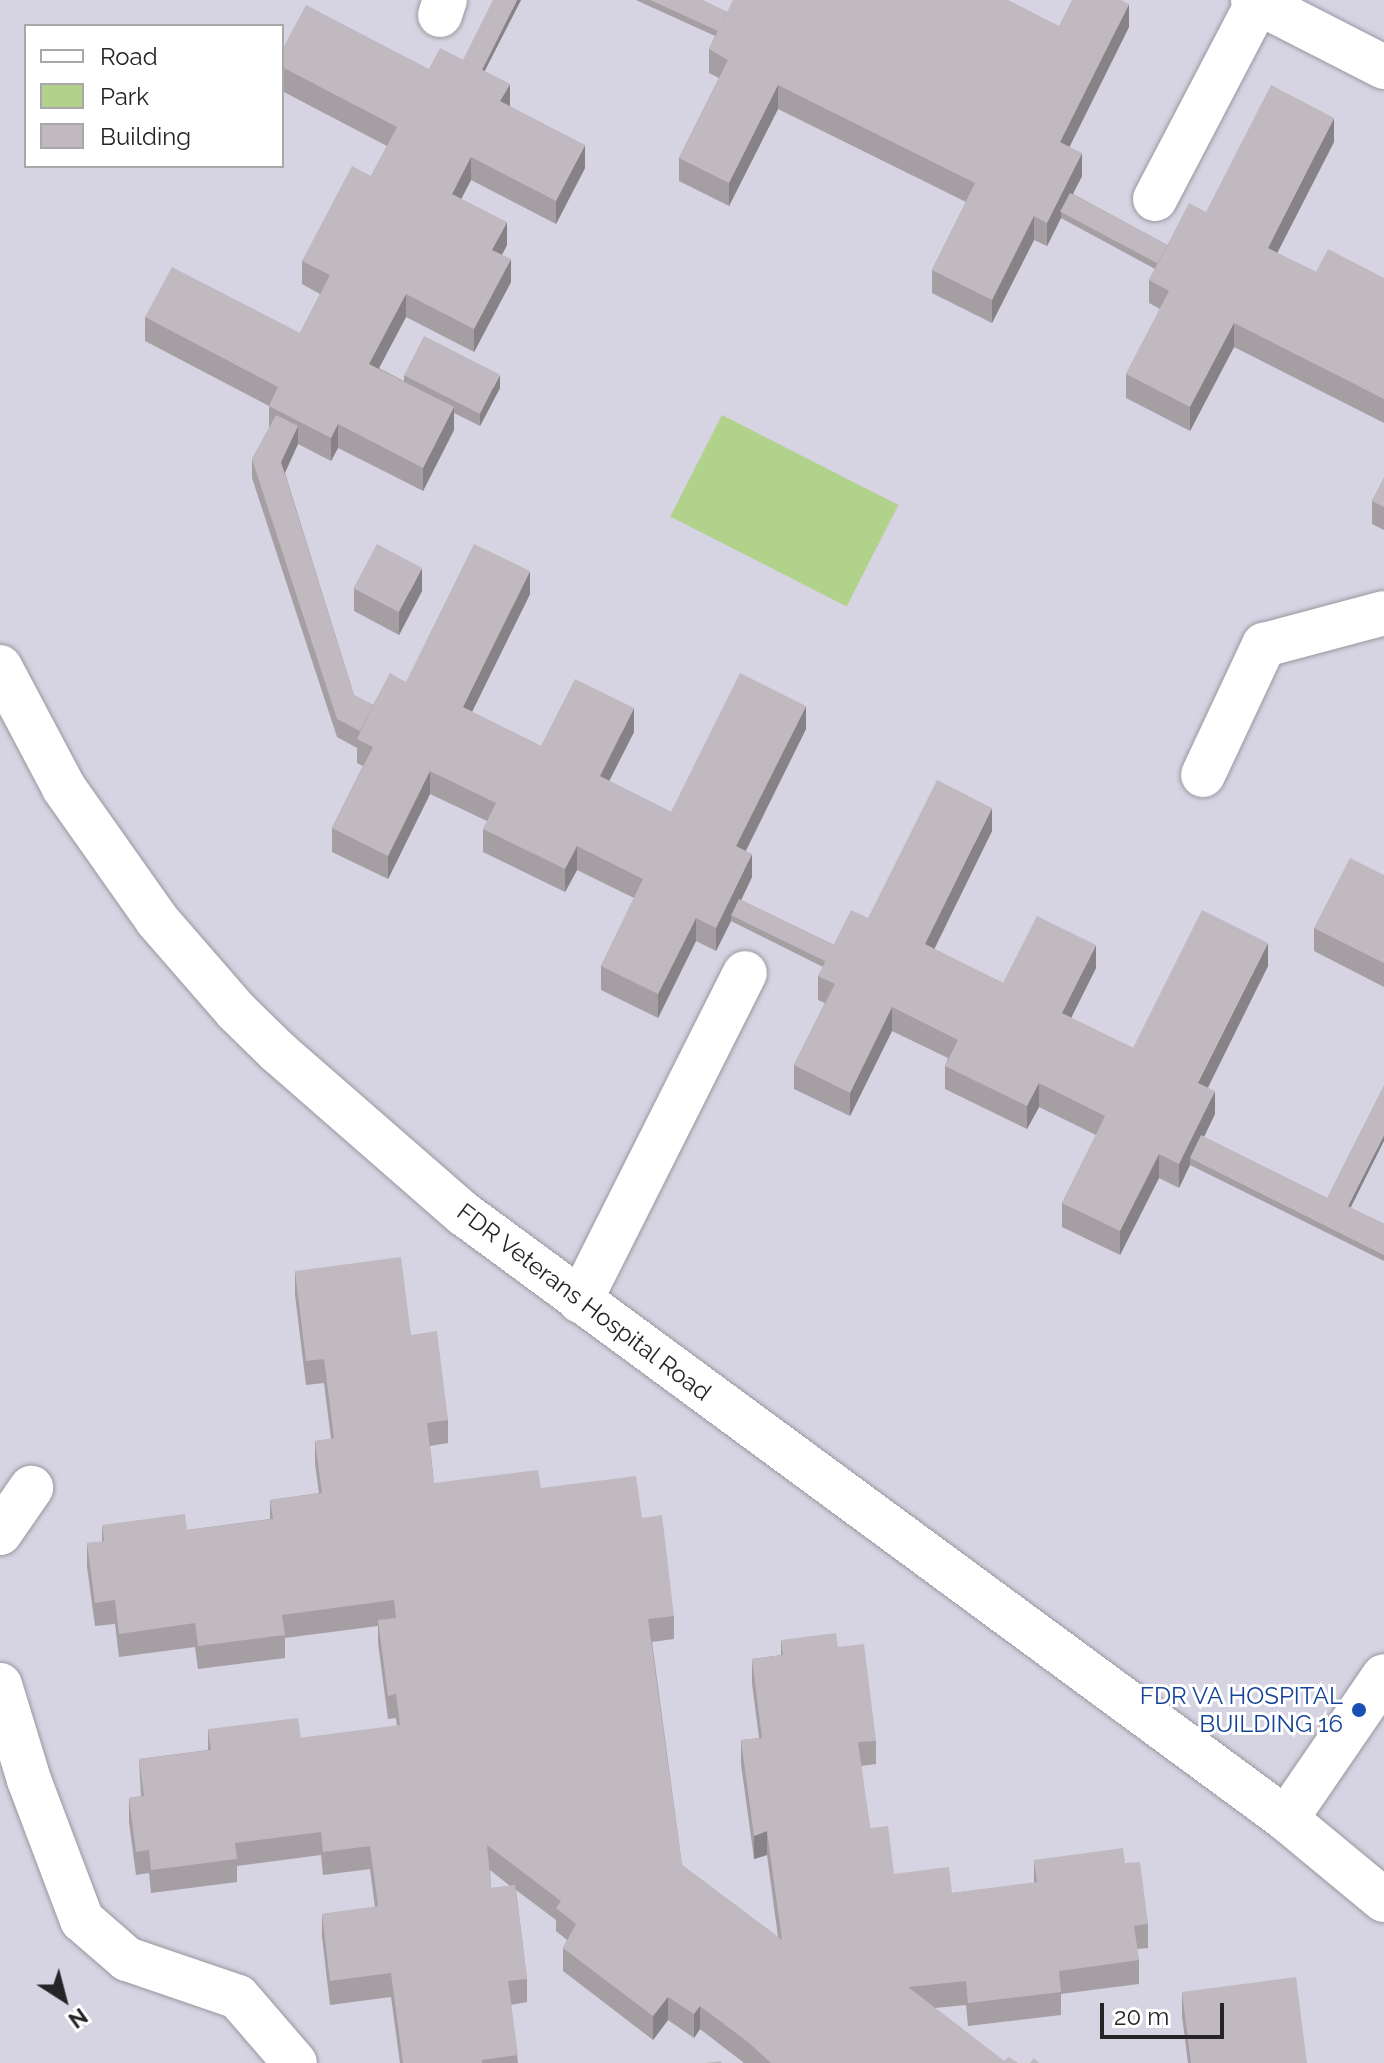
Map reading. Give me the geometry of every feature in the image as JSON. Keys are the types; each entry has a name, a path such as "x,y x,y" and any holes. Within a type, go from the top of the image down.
{"street":[{"path":"1155,199 1255,1 1384,67"},
{"path":"1203,775 1264,645 1384,613"},
{"name":"FDR Veterans Hospital Road","path":"0,667 64,788 157,920 236,1011 464,1214 1286,1819 1384,1900"},
{"path":"580,1301 745,973"},
{"path":"0,1533 31,1488"},
{"path":"1286,1819 1384,1676"},
{"path":"0,1685 29,1780 82,1920 127,1959 238,1997 295,2063"}],"shaded area":[{"path":"0,0 1384,0 1384,2063 0,2063"}],"green space":[{"path":"722,415 898,505 847,606 670,517"}],"building":[{"path":"493,0 517,0 482,70 463,60"},
{"path":"650,0 702,0 727,12 718,31"},
{"path":"733,0 1008,0 1059,26 1072,0 1121,0 1129,4 1060,142 1082,153 1047,223 1034,216 992,300 932,270 975,183 778,85 729,183 679,158 728,60 709,49"},
{"path":"306,5 429,69 440,48 510,84 500,101 585,145 556,201 471,157 452,194 507,222 492,250 511,259 474,329 406,294 369,364 454,407 423,468 338,424 331,438 269,406 278,387 145,317 172,267 300,333 330,275 302,261 352,166 371,176 397,127 284,68 284,46"},
{"path":"1271,85 1334,118 1268,248 1316,272 1328,249 1384,278 1384,399 1234,323 1190,407 1126,374 1169,291 1149,280 1189,203 1206,212"},
{"path":"1070,193 1167,245 1157,263 1060,212"},
{"path":"424,336 500,375 480,414 404,375"},
{"path":"276,415 298,426 281,462 354,695 373,705 360,731 337,719 252,459"},
{"path":"1384,478 1384,507 1372,501"},
{"path":"377,544 422,568 399,612 354,588"},
{"path":"474,544 530,571 463,707 541,746 575,679 634,708 600,776 671,812 740,673 806,706 736,846 752,854 716,928 696,918 658,994 601,966 643,879 577,846 565,869 483,829 496,803 430,771 388,856 332,828 373,747 357,739 375,701 390,673 406,682"},
{"path":"937,780 992,808 925,944 1003,983 1037,916 1096,945 1062,1013 1133,1048 1202,910 1268,943 1198,1083 1215,1091 1179,1164 1159,1154 1120,1231 1062,1203 1105,1116 1039,1083 1027,1106 945,1066 958,1040 892,1007 850,1093 794,1065 835,984 818,976 851,910 868,918"},
{"path":"1350,858 1384,875 1384,963 1314,928"},
{"path":"739,899 834,945 826,962 731,915"},
{"path":"1384,1085 1384,1135 1348,1206 1384,1224 1384,1255 1190,1158 1201,1135 1327,1198"},
{"path":"401,1257 411,1335 437,1331 448,1420 427,1423 434,1483 538,1470 541,1488 636,1476 642,1518 662,1515 674,1616 648,1619 682,1865 782,1940 767,1831 754,1836 741,1740 762,1738 752,1659 783,1655 781,1640 836,1633 838,1647 864,1644 876,1741 858,1742 870,1828 888,1826 894,1874 949,1867 952,1893 1037,1882 1034,1860 1123,1848 1125,1863 1140,1862 1148,1924 1134,1926 1139,1960 1059,1971 1061,1992 968,2003 966,1981 908,1987 1004,2061 1009,2057 1018,2063 771,2063 700,2006 694,2014 668,1997 653,2016 563,1948 576,1924 556,1908 561,1901 487,1845 491,1888 515,1885 527,1979 508,1981 518,2055 482,2060 482,2063 403,2063 391,1973 330,1981 322,1914 378,1906 370,1846 323,1852 321,1832 235,1843 237,1859 151,1870 149,1850 136,1852 129,1798 144,1796 139,1759 211,1750 208,1729 298,1718 301,1738 400,1725 396,1694 388,1696 378,1620 396,1618 394,1600 282,1615 285,1635 198,1646 195,1623 119,1634 115,1600 95,1603 87,1543 104,1541 102,1525 185,1514 187,1530 273,1519 270,1500 322,1493 315,1441 334,1438 324,1359 306,1361 295,1271"},
{"path":"1296,1977 1307,2063 1191,2063 1182,1992"}],"place":[{"name":"FDR VA HOSPITAL BUILDING 16","path":"1359,1710"}]}
